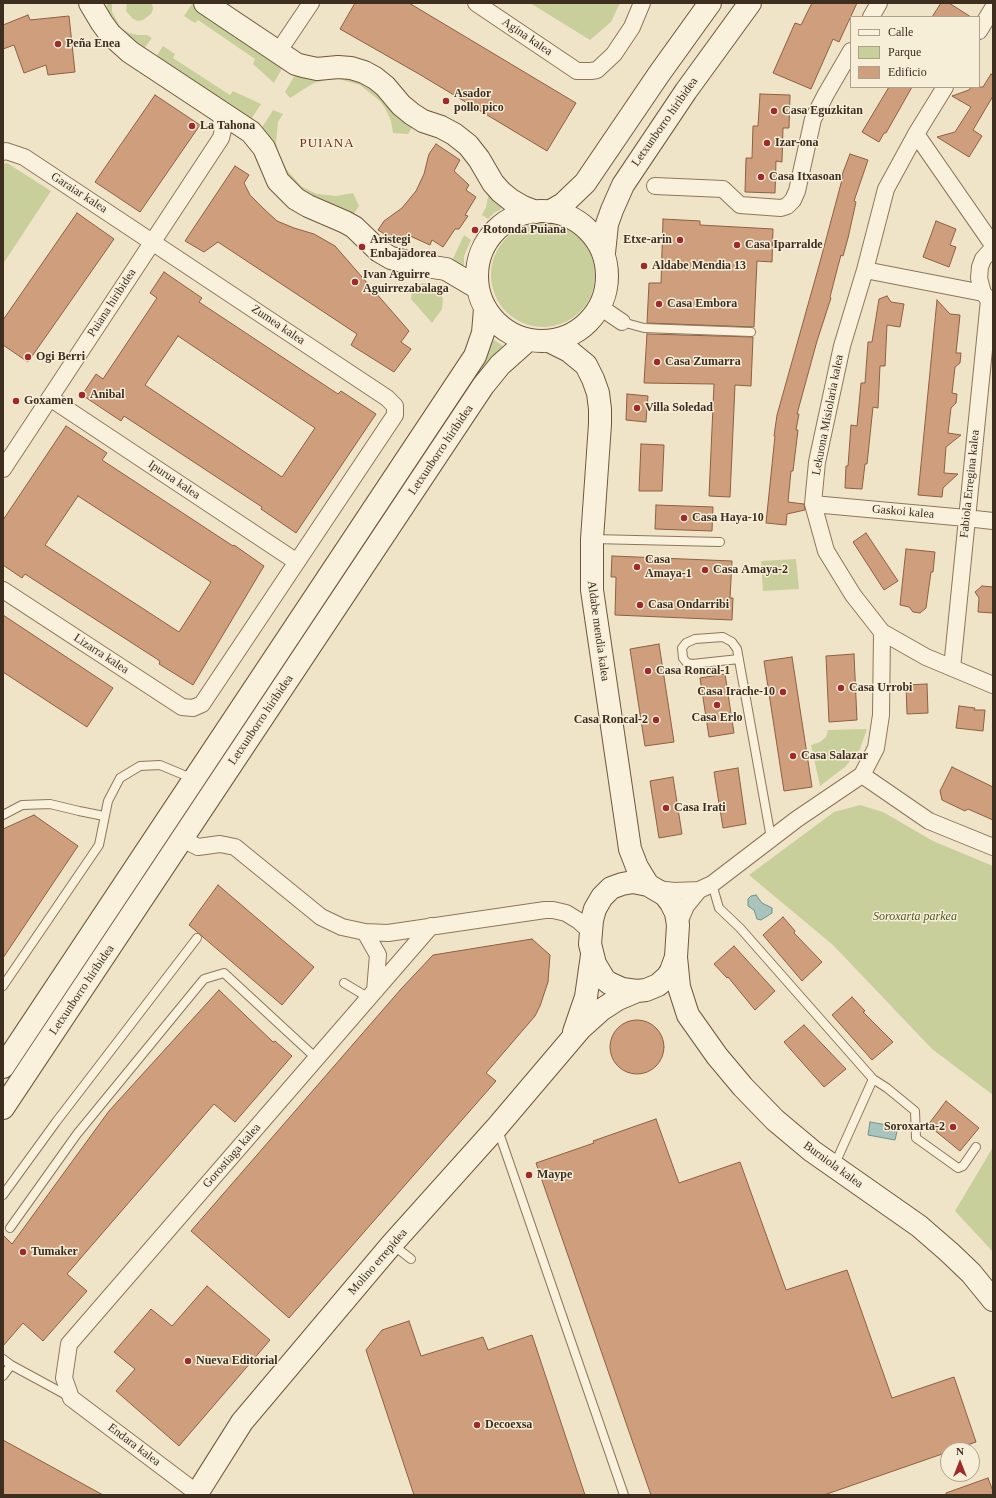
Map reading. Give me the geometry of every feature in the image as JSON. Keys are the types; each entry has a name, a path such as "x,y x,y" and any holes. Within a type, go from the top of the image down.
{"street":[{"path":"204,3 296,64 318,68 351,68 364,72 375,78 385,86 401,105 412,114 423,121 441,127 454,134 468,145 479,159 493,183 511,200 523,207 542,212 568,216 580,223 590,232 604,253 608,274 607,286 594,315 570,335 550,341 528,340 518,337 504,329 492,318 486,309 478,288 477,268 483,249 494,232 510,219 529,212 542,212 563,204 575,194 585,183 659,74 710,3"},
{"path":"278,52 310,3"},
{"name":"Agina kalea","path":"476,3 577,71 597,70 614,54 632,27 642,3"},
{"name":"Letxunborro hiribidea","path":"604,253 607,224 623,184 686,91 750,3"},
{"path":"872,16 879,3"},
{"path":"96,8 110,34 130,52 251,132 264,148 278,181 296,199 354,227 379,251 392,258 419,265 446,269 478,288"},
{"path":"980,29 993,8"},
{"path":"655,186 723,189 740,205 781,208 787,206 793,200 797,191 813,119 850,53"},
{"name":"Lekuona Misiolaria kalea","path":"882,632 853,595 826,551 813,504 817,462 842,346 865,270 886,189 916,134 944,88"},
{"path":"214,107 220,114 222,122 223,130 221,138"},
{"path":"221,138 234,130 251,132"},
{"path":"916,134 993,245"},
{"name":"Puiana hiribidea","path":"3,469 221,138"},
{"name":"Garaiar kalea","path":"3,152 6,151 24,157 152,242"},
{"name":"Zumea kalea","path":"152,242 387,398 395,406 395,415 297,562"},
{"name":"Fabiola Erregina kalea","path":"952,668 988,299 979,281 980,267 983,259 993,248"},
{"path":"865,270 988,299"},
{"name":"Letxunborro hiribidea","path":"3,1067 475,356 483,333 486,309"},
{"path":"594,315 622,322"},
{"name":"Aldabe mendia kalea","path":"586,366 585,344 594,315"},
{"name":"Letxunborro hiribidea","path":"3,1108 484,386 500,366 528,340"},
{"name":"Aldabe mendia kalea","path":"550,341 569,351 586,366 598,393 600,409 592,539 592,590 630,849 637,867 653,887"},
{"name":"Ipurua kalea","path":"50,398 297,562"},
{"name":"Gaskoi kalea","path":"813,504 993,521"},
{"name":"Lizarra kalea","path":"3,590 182,707 193,708 202,704 297,562"},
{"path":"678,925 686,906 706,887 771,838 862,775 876,748 881,715 882,632 926,657 993,685"},
{"path":"862,775 929,820 993,847"},
{"path":"182,839 198,847 220,844 228,844 235,847 321,917 342,927 365,932 388,933 545,910 554,910 566,912 573,916 591,932"},
{"name":"Aldabe mendia kalea","path":"611,888 624,869 630,849"},
{"path":"653,887 671,902 676,912 678,925 676,957 667,978 658,985 641,991 622,989 609,983 600,974 592,955 592,920 595,909 602,897 611,888 633,882 674,891 706,887"},
{"name":"Gorostiaga kalea","path":"71,1398 64,1378 69,1344 431,926"},
{"path":"365,932 378,955 372,994"},
{"name":"Molino errepidea","path":"572,1038 586,997 592,955"},
{"name":"Burniola kalea","path":"676,957 679,987 688,1015"},
{"name":"Burniola kalea","path":"641,991 669,999 680,1007 688,1015 717,1056 743,1087 775,1120 833,1167 919,1226 949,1252 970,1273 993,1300"},
{"name":"Molino errepidea","path":"197,1494 242,1422 392,1244 497,1127 572,1038 601,1010 618,999 641,991"},
{"name":"Endara kalea","path":"71,1398 197,1494"}],"lane":[{"path":"622,322 644,328 751,332"},
{"path":"592,539 720,542"},
{"path":"739,659 692,664 687,663 683,658 682,648 686,643 695,639 723,638 732,642 737,649 739,659 771,838"},
{"path":"3,986 99,845 108,800 120,778 140,766 160,765 184,775 193,781"},
{"path":"3,815 22,805 50,804 104,816"},
{"path":"706,887 719,908 740,928 873,1079 887,1088 915,1111 916,1138 958,1168 963,1166 976,1147"},
{"path":"3,1195 56,1122 197,938"},
{"path":"10,1228 78,1134 204,979 224,973 316,1058"},
{"path":"344,983 372,994"},
{"path":"833,1167 873,1079"},
{"path":"497,1127 624,1495"},
{"path":"392,1244 411,1259"},
{"path":"3,1360 7,1364 71,1398"},
{"path":"3,1376 7,1364"}],"green space":[{"path":"107,3 112,3 112,12 121,28 129,33 147,35 152,38 143,50 118,34 106,12"},
{"path":"127,3 152,3 153,9 151,14 143,20 138,21 133,19 126,11"},
{"path":"530,3 620,3 611,22 590,40"},
{"path":"192,4 284,65 274,83 253,64 255,59 198,20 195,23 184,16"},
{"path":"163,46 175,54 173,58 230,95 233,91 261,104 250,121 155,58"},
{"path":"296,73 365,80 414,124 408,134 393,133 391,121 380,101 360,85 339,79 314,83 290,98 285,92"},
{"path":"273,110 283,114 278,122 276,142 278,152 286,169 302,187 317,194 336,196 353,193 359,206 351,218 290,186 261,129"},
{"path":"7,163 51,191 3,264 3,164"},
{"path":"487,188 503,204 501,209 488,219 482,215 486,207 488,197"},
{"path":"543,223 563,227 580,238 591,255 595,275 591,295 580,312 563,323 543,327 523,323 506,312 495,295 491,275 495,255 506,238 523,227"},
{"path":"464,235 471,240 464,256 464,265 462,268 451,263"},
{"path":"423,283 430,284 435,287 440,292 443,299 442,309 432,323 411,299 412,291 416,286"},
{"path":"493,339 503,346 494,355 478,381 471,376 488,351"},
{"path":"796,559 799,589 763,591 761,561"},
{"path":"867,729 860,749 845,767 820,786 811,745 820,742 826,737 828,730"},
{"name":"Soroxarta parkea","path":"860,805 883,812 933,841 993,866 993,1095 932,1049 833,945 749,875 834,812"},
{"path":"993,1147 993,1252 955,1211"}],"water":[{"path":"756,895 762,903 772,908 772,913 761,920 757,919 754,910 748,906 748,899 751,896"},
{"path":"870,1122 898,1127 895,1140 868,1135"}],"building":[{"path":"355,3 409,3 576,103 547,151 419,74 340,29"},
{"path":"812,3 857,3 839,42 833,39 811,89 773,73 795,23 801,25"},
{"path":"941,3 949,3 969,16 933,16"},
{"path":"28,15 30,20 69,16 75,72 48,75 46,65 24,73 14,45 3,49 3,25"},
{"path":"991,74 993,76 993,96 973,130 982,136 969,157 937,137 955,132 971,107 952,96 969,90 970,88 983,87"},
{"path":"888,88 911,88 886,133 884,133 879,142 862,132"},
{"path":"760,94 790,95 789,128 783,128 782,162 776,161 775,193 745,192 746,158 752,158 753,126 758,126"},
{"path":"155,95 200,125 140,212 95,182"},
{"path":"436,144 460,160 454,171 469,185 466,190 476,197 465,215 468,216 459,229 455,229 443,247 432,240 430,245 410,236 403,246 378,230 384,221 402,208 416,191 424,174 429,154"},
{"path":"850,154 868,160 854,201 856,202 848,238 843,256 841,255 830,297 831,298 817,341 797,414 799,414 796,430 798,430 793,471 791,471 788,502 804,504 805,510 787,514 786,525 766,523 777,415 820,262 843,176 842,175"},
{"path":"235,166 249,175 244,183 250,195 264,209 277,221 314,234 335,246 409,331 401,342 411,349 394,372 351,345 357,334 218,242 204,252 185,241"},
{"path":"77,213 114,239 28,362 3,345 3,320"},
{"path":"663,219 700,221 700,225 773,229 772,262 757,261 754,327 647,323 649,283 661,283"},
{"path":"936,221 956,229 950,245 956,247 949,267 923,257"},
{"path":"164,272 202,298 199,302 338,394 341,391 376,414 296,533 261,509 262,507 124,416 121,421 82,395 96,374 103,379 157,298 150,293","holes":["178,336 315,428 282,477 145,385"]},
{"path":"887,296 891,302 904,304 900,327 887,325 885,366 880,366 878,408 873,407 867,464 865,464 862,489 845,488 851,425 857,426 861,383 865,383 868,342 872,342 879,299"},
{"path":"937,300 950,314 960,315 956,353 961,353 960,363 955,367 952,393 957,394 956,403 951,408 948,433 961,435 946,447 944,473 958,474 943,488 942,497 918,495"},
{"path":"647,334 753,337 751,386 735,385 730,497 709,496 714,384 644,383"},
{"name":"Villa Soledad","path":"627,394 648,396 646,422 626,420"},
{"path":"66,426 107,453 102,460 264,566 193,685 159,664 160,661 25,574 22,578 3,565 3,520","holes":["78,496 211,582 179,632 45,545"]},
{"path":"641,444 664,445 662,491 639,491"},
{"name":"Casa Haya-10","path":"656,505 713,507 712,531 655,529"},
{"path":"866,533 898,581 884,590 853,542"},
{"path":"906,549 935,552 926,608 920,613 913,612 909,607 900,605"},
{"path":"612,556 732,561 730,598 733,598 732,620 615,615 616,577 611,577"},
{"path":"982,586 993,587 993,613 978,612 979,598 975,592"},
{"path":"3,615 113,688 87,727 3,672"},
{"path":"659,644 674,742 645,746 630,649"},
{"name":"Casa Urrobi","path":"854,654 857,720 829,722 826,656"},
{"path":"792,657 812,787 784,791 764,661"},
{"name":"Casa Erlo","path":"725,674 734,733 709,737 700,678"},
{"path":"927,684 928,713 907,714 906,685"},
{"path":"959,706 975,708 974,710 985,710 983,731 956,728"},
{"path":"952,767 993,787 993,820 968,809 965,811 942,800 940,791"},
{"path":"738,768 746,824 723,828 714,772"},
{"name":"Casa Irati","path":"673,777 682,834 659,838 650,781"},
{"path":"34,815 78,846 3,958 3,829"},
{"path":"218,885 314,967 282,1005 189,925"},
{"path":"783,917 795,931 794,933 822,962 802,981 763,935"},
{"path":"532,939 550,955 548,982 535,1016 486,1073 496,1081 289,1318 191,1231 401,989 433,955"},
{"path":"734,946 775,991 755,1010 728,977 727,978 714,964"},
{"path":"219,990 273,1042 275,1041 292,1056 235,1122 214,1104 67,1274 87,1291 43,1341 23,1323 3,1346 3,1235 12,1244 109,1111"},
{"path":"852,997 865,1011 863,1012 893,1042 872,1060 832,1015"},
{"path":"632,1020 642,1020 652,1024 660,1032 664,1042 664,1052 660,1062 652,1070 642,1074 632,1074 622,1070 614,1062 610,1052 610,1042 614,1032 622,1024"},
{"path":"804,1025 846,1069 824,1087 784,1042"},
{"name":"Soroxarta-2","path":"946,1101 979,1128 960,1151 928,1125"},
{"path":"656,1119 679,1183 740,1162 786,1290 847,1270 892,1398 954,1377 976,1442 940,1442 940,1455 824,1495 651,1495 536,1163 594,1143 593,1141"},
{"name":"Nueva Editorial","path":"207,1286 270,1340 179,1446 116,1391 135,1369 114,1352 151,1309 172,1326"},
{"name":"Decoexsa","path":"409,1321 421,1356 483,1337 488,1350 532,1335 585,1495 414,1495 366,1350 382,1330"},
{"path":"3,1440 103,1495 3,1495"},
{"path":"988,1478 993,1495 946,1495 946,1493"}],"place":[{"name":"Peña Enea","path":"58,44"},
{"name":"Asador pollo pico","path":"446,101"},
{"name":"Casa Eguzkitan","path":"774,111"},
{"name":"La Tahona","path":"192,126"},
{"name":"Izar-ona","path":"767,143"},
{"name":"Casa Itxasoan","path":"761,177"},
{"name":"Rotonda Puiana","path":"475,230"},
{"name":"Etxe-arin","path":"680,240"},
{"name":"Casa Iparralde","path":"737,245"},
{"name":"Aristegi Enbajadorea","path":"362,247"},
{"name":"Aldabe Mendia 13","path":"644,266"},
{"name":"Ivan Aguirre Aguirrezabalaga","path":"355,282"},
{"name":"Casa Embora","path":"659,304"},
{"name":"Ogi Berri","path":"28,357"},
{"name":"Casa Zumarra","path":"657,362"},
{"name":"Anibal","path":"82,395"},
{"name":"Goxamen","path":"16,401"},
{"name":"Villa Soledad","path":"637,408"},
{"name":"Casa Haya-10","path":"684,518"},
{"name":"Casa Amaya-1","path":"637,567"},
{"name":"Casa Amaya-2","path":"705,570"},
{"name":"Casa Ondarribi","path":"640,605"},
{"name":"Casa Roncal-1","path":"648,671"},
{"name":"Casa Urrobi","path":"841,688"},
{"name":"Casa Irache-10","path":"783,692"},
{"name":"Casa Erlo","path":"717,705"},
{"name":"Casa Roncal-2","path":"656,720"},
{"name":"Casa Salazar","path":"793,756"},
{"name":"Casa Irati","path":"666,808"},
{"name":"Soroxarta-2","path":"953,1127"},
{"name":"Maype","path":"529,1175"},
{"name":"Tumaker","path":"23,1252"},
{"name":"Nueva Editorial","path":"188,1361"},
{"name":"Decoexsa","path":"477,1425"}],"district":[{"name":"PUIANA","path":"327,144"}]}
